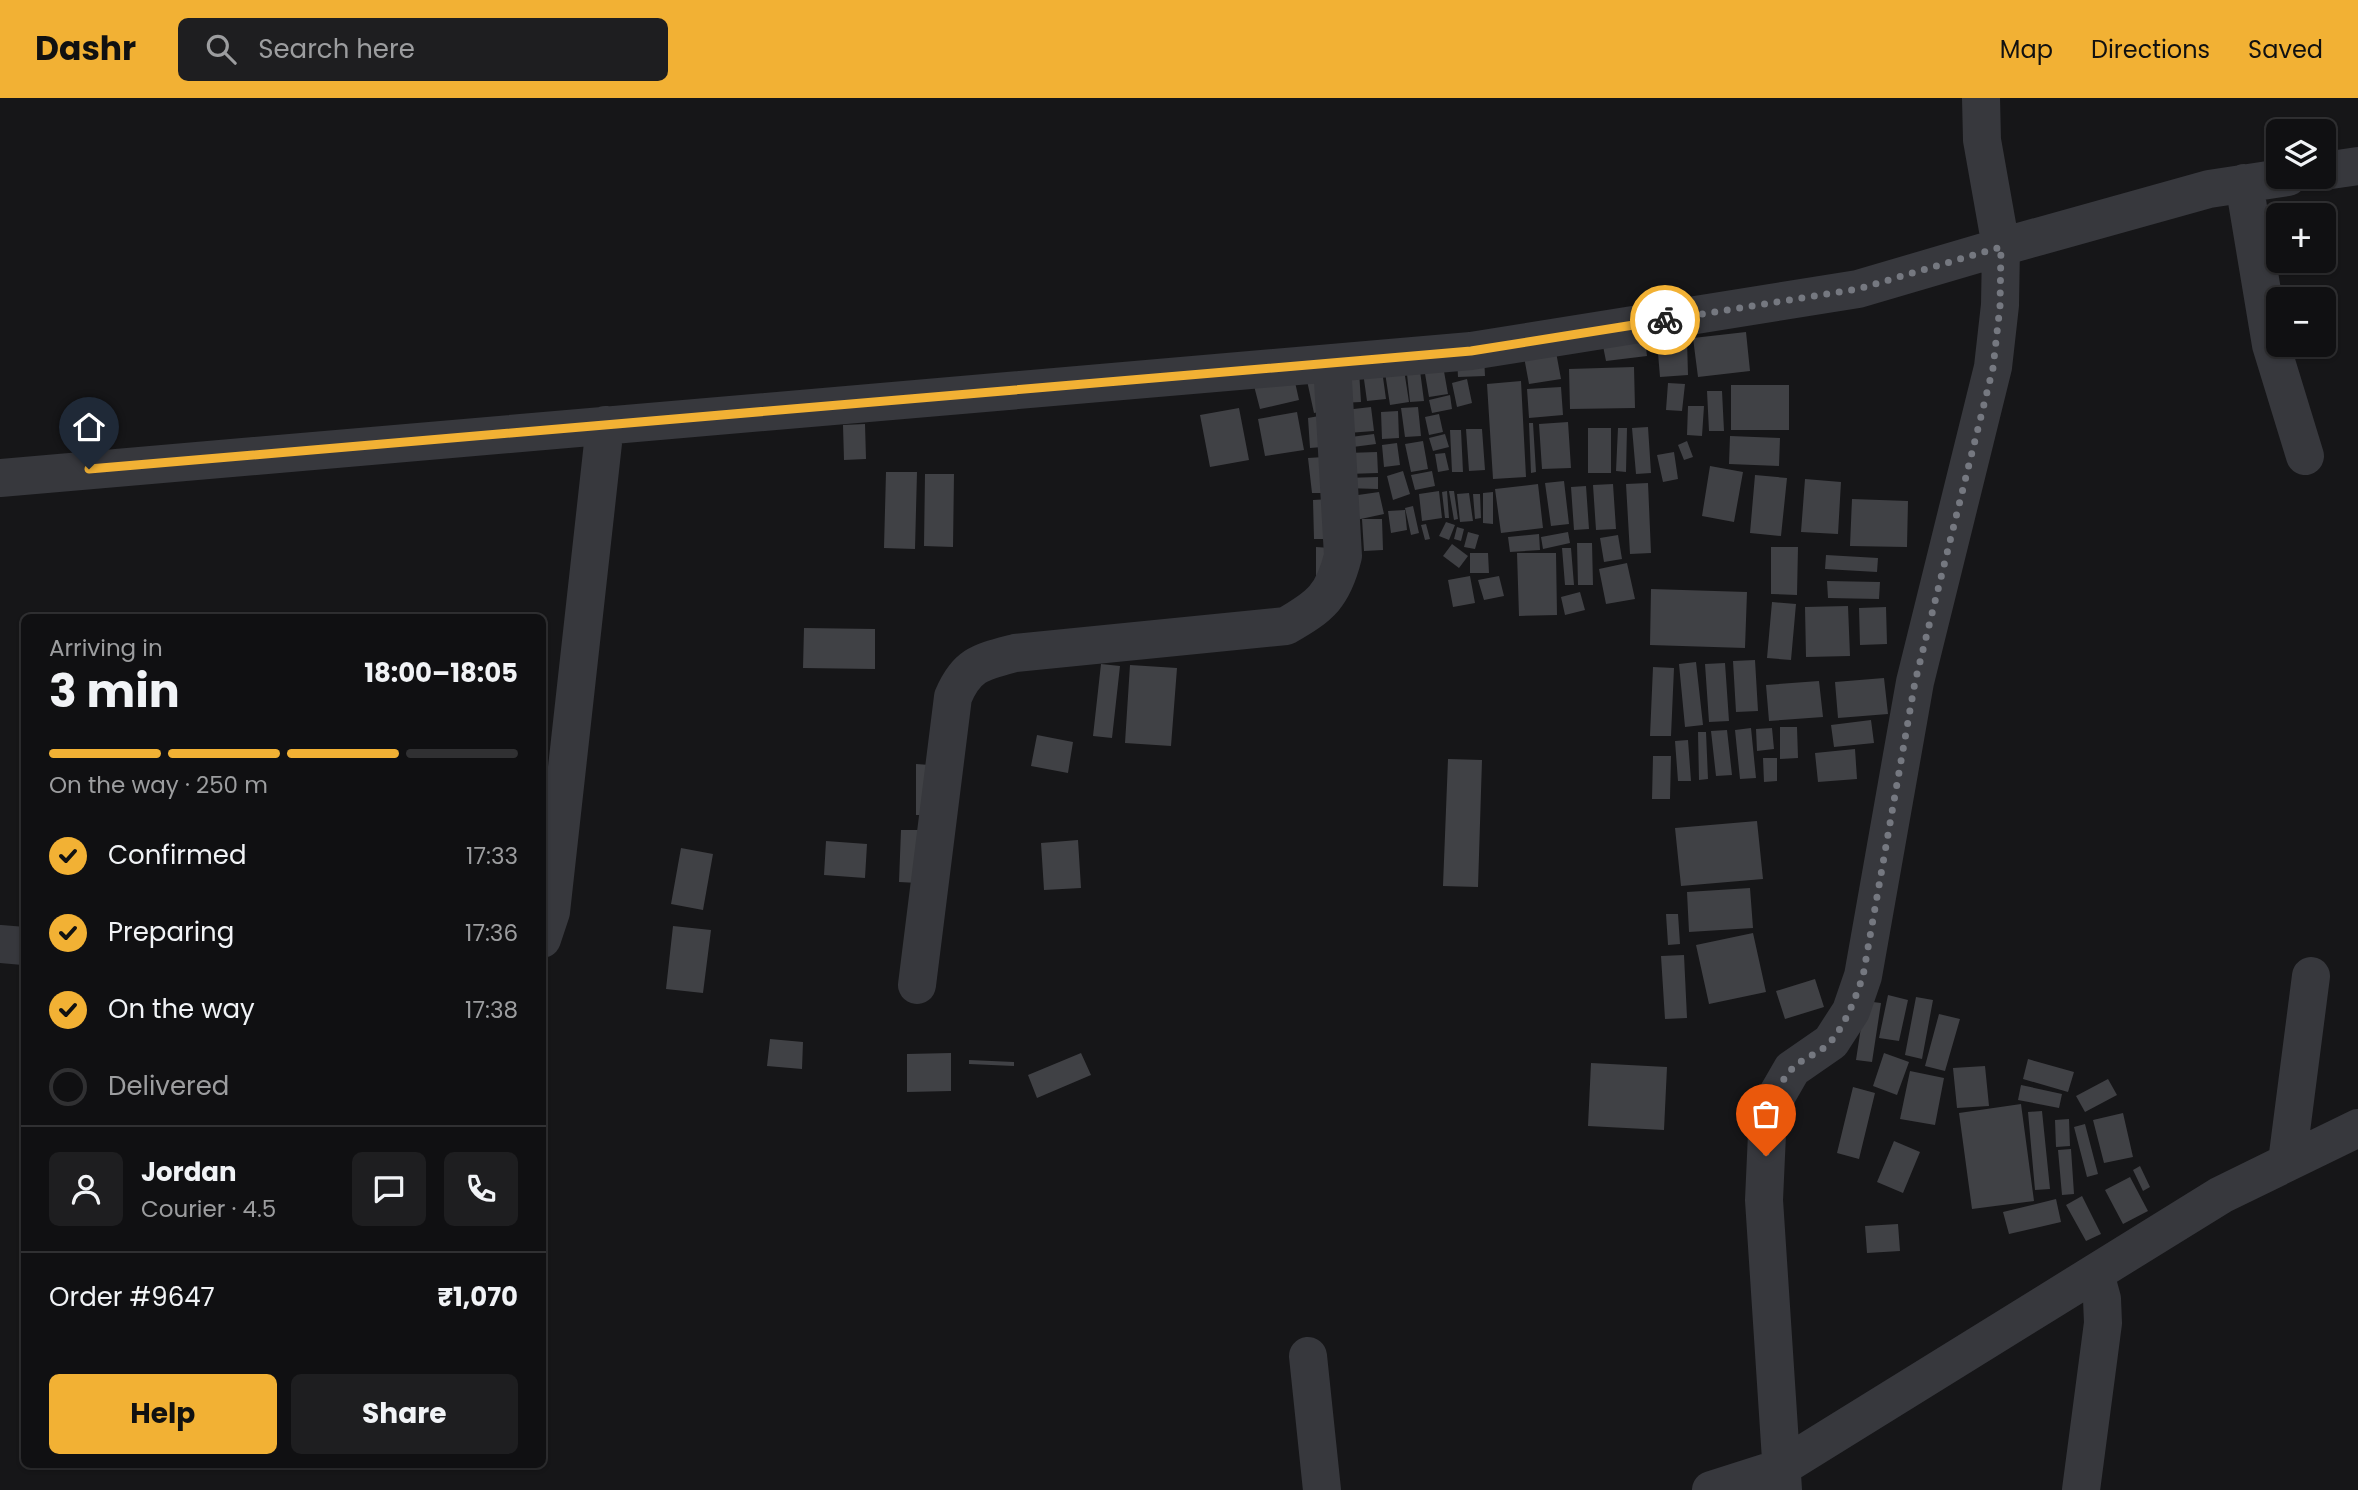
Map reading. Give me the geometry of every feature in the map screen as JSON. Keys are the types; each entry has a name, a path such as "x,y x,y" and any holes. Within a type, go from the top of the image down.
{"street":[{"path":"1781,1479 1764,1200 1767,1133 1777,1094 1792,1069 1831,1042 1851,1011 1863,976 1915,682 1993,368 2000,306 2001,247 1982,141 1981,98"},
{"path":"2336,169 2358,166"},
{"path":"0,478 1471,351 1858,289 2209,189 2266,180"},
{"path":"2244,183 2271,345 2305,456"},
{"path":"917,985 953,698 962,677 979,662 1015,653 1286,626 1318,608 1336,583 1343,555 1332,363"},
{"path":"546,927 551,912 606,425"},
{"path":"0,944 21,946"},
{"path":"2287,1162 2311,976"},
{"path":"1711,1490 1781,1479 2095,1273 2221,1195 2358,1128"},
{"path":"2081,1490 2103,1323 2102,1299 2095,1273"},
{"path":"1308,1356 1322,1490"}],"building":[{"path":"1746,332 1750,371 1698,377 1693,338"},
{"path":"1645,340 1647,356 1606,361 1603,346"},
{"path":"1687,340 1688,375 1660,377 1657,341"},
{"path":"1556,352 1561,379 1529,384 1524,357"},
{"path":"1484,356 1485,376 1458,377 1457,357"},
{"path":"1442,360 1448,394 1429,397 1423,362"},
{"path":"1381,363 1386,399 1367,401 1362,365"},
{"path":"1403,363 1409,402 1390,405 1384,366"},
{"path":"1419,363 1424,401 1410,402 1406,365"},
{"path":"1634,367 1635,408 1570,409 1569,369"},
{"path":"1359,371 1361,402 1339,403 1336,373"},
{"path":"1293,373 1299,400 1260,409 1253,382"},
{"path":"1320,373 1328,410 1314,413 1306,376"},
{"path":"1467,379 1472,403 1457,407 1452,383"},
{"path":"1521,381 1526,477 1493,479 1487,384"},
{"path":"1668,383 1685,384 1682,411 1666,410"},
{"path":"1731,385 1789,385 1789,430 1731,430"},
{"path":"1561,387 1563,415 1529,418 1527,389"},
{"path":"1707,391 1722,391 1724,431 1709,431"},
{"path":"1450,395 1452,409 1432,413 1429,400"},
{"path":"1688,406 1704,406 1702,436 1687,435"},
{"path":"1371,407 1374,431 1348,433 1345,410"},
{"path":"1418,407 1421,436 1405,437 1401,408"},
{"path":"1239,408 1249,460 1210,467 1200,415"},
{"path":"1398,411 1399,438 1382,439 1381,412"},
{"path":"1297,412 1304,450 1265,456 1258,419"},
{"path":"1439,414 1443,432 1429,435 1425,417"},
{"path":"1319,416 1322,447 1310,448 1308,418"},
{"path":"1568,422 1571,468 1542,469 1539,424"},
{"path":"1529,423 1533,423 1536,472 1531,473"},
{"path":"865,424 866,459 844,460 843,425"},
{"path":"1648,427 1651,473 1636,474 1632,428"},
{"path":"1588,428 1611,428 1611,473 1588,473"},
{"path":"1618,428 1627,428 1626,472 1616,471"},
{"path":"1466,429 1482,429 1485,470 1469,471"},
{"path":"1450,430 1461,430 1463,472 1452,472"},
{"path":"1374,434 1376,444 1345,448 1343,438"},
{"path":"1445,434 1449,447 1433,451 1429,438"},
{"path":"1730,436 1780,438 1779,466 1729,464"},
{"path":"1423,441 1428,469 1411,472 1405,444"},
{"path":"1687,441 1693,457 1684,460 1678,445"},
{"path":"1397,443 1400,465 1384,467 1382,445"},
{"path":"1377,452 1378,473 1347,474 1347,453"},
{"path":"1674,452 1678,479 1663,482 1657,455"},
{"path":"1445,453 1449,470 1438,472 1435,454"},
{"path":"1324,457 1327,493 1312,493 1308,458"},
{"path":"1710,466 1743,472 1734,522 1702,516"},
{"path":"1403,471 1410,494 1393,500 1387,476"},
{"path":"1432,471 1435,486 1415,490 1411,475"},
{"path":"886,472 917,472 915,549 884,548"},
{"path":"925,474 954,474 953,547 924,546"},
{"path":"1755,475 1787,478 1781,536 1750,533"},
{"path":"1378,477 1378,489 1344,488 1345,478"},
{"path":"1805,479 1841,482 1838,534 1801,532"},
{"path":"1564,481 1569,524 1551,526 1545,483"},
{"path":"1648,483 1651,553 1630,554 1626,484"},
{"path":"1538,484 1543,528 1501,533 1495,489"},
{"path":"1613,484 1616,529 1596,530 1593,485"},
{"path":"1586,486 1589,529 1574,530 1571,487"},
{"path":"1439,491 1442,518 1422,521 1419,494"},
{"path":"1447,491 1449,518 1445,518 1442,492"},
{"path":"1449,491 1454,491 1458,519 1454,520"},
{"path":"1379,492 1384,514 1356,520 1351,496"},
{"path":"1493,492 1493,524 1483,523 1483,493"},
{"path":"1469,493 1473,521 1460,522 1457,494"},
{"path":"1473,494 1480,494 1481,518 1475,519"},
{"path":"1330,499 1331,539 1314,539 1313,500"},
{"path":"1852,499 1908,501 1907,547 1850,546"},
{"path":"1413,506 1419,533 1411,535 1405,508"},
{"path":"1405,510 1407,530 1391,533 1388,511"},
{"path":"1362,519 1382,519 1383,550 1364,551"},
{"path":"1446,522 1455,525 1449,540 1439,536"},
{"path":"1426,524 1430,539 1425,540 1421,525"},
{"path":"1457,527 1464,529 1461,541 1454,539"},
{"path":"1468,532 1479,535 1475,549 1464,547"},
{"path":"1568,532 1570,543 1543,549 1541,537"},
{"path":"1539,534 1540,550 1510,552 1508,537"},
{"path":"1618,535 1622,559 1604,562 1600,538"},
{"path":"1577,543 1592,543 1593,585 1578,585"},
{"path":"1452,544 1468,556 1459,568 1443,556"},
{"path":"1316,547 1330,548 1316,583"},
{"path":"1771,547 1798,547 1797,595 1771,594"},
{"path":"1562,548 1571,548 1574,585 1565,585"},
{"path":"1470,553 1488,553 1489,573 1470,573"},
{"path":"1517,553 1556,553 1557,615 1519,616"},
{"path":"1826,555 1878,558 1877,572 1825,569"},
{"path":"1627,563 1635,599 1606,604 1599,569"},
{"path":"1470,576 1475,603 1453,607 1448,580"},
{"path":"1499,576 1504,596 1484,600 1478,580"},
{"path":"1827,581 1880,582 1879,599 1828,598"},
{"path":"1651,589 1747,592 1745,648 1650,645"},
{"path":"1580,592 1585,610 1565,615 1561,597"},
{"path":"1772,602 1796,604 1791,660 1767,658"},
{"path":"1848,606 1850,656 1806,657 1805,607"},
{"path":"1886,607 1887,644 1860,645 1859,608"},
{"path":"804,628 875,629 875,669 803,668"},
{"path":"1755,660 1758,711 1736,712 1733,661"},
{"path":"1696,662 1703,725 1685,727 1679,664"},
{"path":"1725,663 1729,721 1709,722 1705,664"},
{"path":"1101,664 1120,666 1112,738 1093,736"},
{"path":"1130,665 1177,668 1171,746 1125,743"},
{"path":"1653,667 1674,668 1671,736 1650,736"},
{"path":"1884,678 1888,714 1838,718 1835,682"},
{"path":"1819,681 1823,717 1769,721 1766,685"},
{"path":"1871,720 1874,743 1834,747 1831,725"},
{"path":"1780,727 1797,727 1798,758 1780,759"},
{"path":"1751,728 1756,778 1740,779 1735,730"},
{"path":"1772,728 1774,749 1757,751 1756,729"},
{"path":"1727,730 1732,775 1716,776 1711,731"},
{"path":"1698,732 1706,732 1708,779 1699,780"},
{"path":"1037,735 1073,742 1068,773 1031,766"},
{"path":"1688,740 1691,781 1678,781 1675,741"},
{"path":"1855,749 1857,779 1818,782 1815,753"},
{"path":"1653,756 1671,756 1670,799 1652,799"},
{"path":"1763,758 1777,758 1777,781 1764,782"},
{"path":"1448,759 1482,760 1478,887 1443,886"},
{"path":"916,764 930,765 930,815 916,815"},
{"path":"1757,821 1763,879 1681,886 1675,828"},
{"path":"901,830 920,830 918,883 899,882"},
{"path":"1078,840 1081,888 1044,890 1041,843"},
{"path":"826,841 867,844 865,878 824,875"},
{"path":"681,848 713,854 703,910 671,904"},
{"path":"1750,888 1753,928 1689,932 1687,892"},
{"path":"1666,914 1678,914 1680,944 1668,945"},
{"path":"673,926 711,930 703,993 666,989"},
{"path":"1753,933 1766,992 1709,1004 1696,945"},
{"path":"1684,955 1687,1018 1665,1019 1661,956"},
{"path":"1815,979 1824,1007 1785,1019 1776,991"},
{"path":"1888,995 1908,1000 1899,1041 1879,1038"},
{"path":"1916,997 1933,1000 1922,1059 1905,1055"},
{"path":"1865,1001 1881,1003 1872,1062 1856,1060"},
{"path":"1939,1014 1960,1019 1945,1071 1925,1066"},
{"path":"770,1039 803,1042 802,1069 767,1066"},
{"path":"951,1053 951,1091 907,1092 907,1054"},
{"path":"1081,1053 1091,1075 1037,1098 1028,1075"},
{"path":"1884,1053 1909,1062 1897,1095 1873,1086"},
{"path":"2028,1059 2074,1072 2068,1092 2023,1079"},
{"path":"969,1060 1014,1062 1014,1066 969,1064"},
{"path":"1591,1063 1667,1067 1664,1130 1588,1126"},
{"path":"1985,1066 1989,1106 1957,1108 1953,1068"},
{"path":"1910,1071 1944,1078 1935,1125 1900,1119"},
{"path":"2108,1079 2117,1095 2085,1112 2076,1096"},
{"path":"2021,1085 2062,1094 2059,1108 2018,1100"},
{"path":"1853,1087 1875,1093 1859,1159 1837,1153"},
{"path":"2021,1104 2034,1201 1972,1209 1959,1113"},
{"path":"2042,1111 2050,1189 2035,1190 2028,1112"},
{"path":"2123,1113 2133,1157 2104,1163 2093,1120"},
{"path":"2069,1119 2070,1146 2056,1147 2055,1120"},
{"path":"2085,1124 2098,1174 2087,1177 2074,1127"},
{"path":"1894,1141 1920,1152 1903,1193 1877,1182"},
{"path":"2071,1149 2074,1194 2062,1195 2058,1150"},
{"path":"2140,1166 2150,1187 2143,1191 2133,1170"},
{"path":"2130,1177 2148,1211 2123,1224 2105,1190"},
{"path":"2082,1196 2101,1234 2086,1241 2066,1205"},
{"path":"2056,1199 2061,1222 2009,1234 2003,1212"},
{"path":"1898,1224 1900,1251 1867,1253 1865,1226"}],"way so far":[{"path":"1665,320 1858,289 2001,247 2000,306 1993,368 1915,682 1863,976 1851,1011 1831,1042 1792,1069 1777,1094 1767,1133 1766,1156"}],"route":[{"path":"89,469 1471,351 1665,320"}]}
